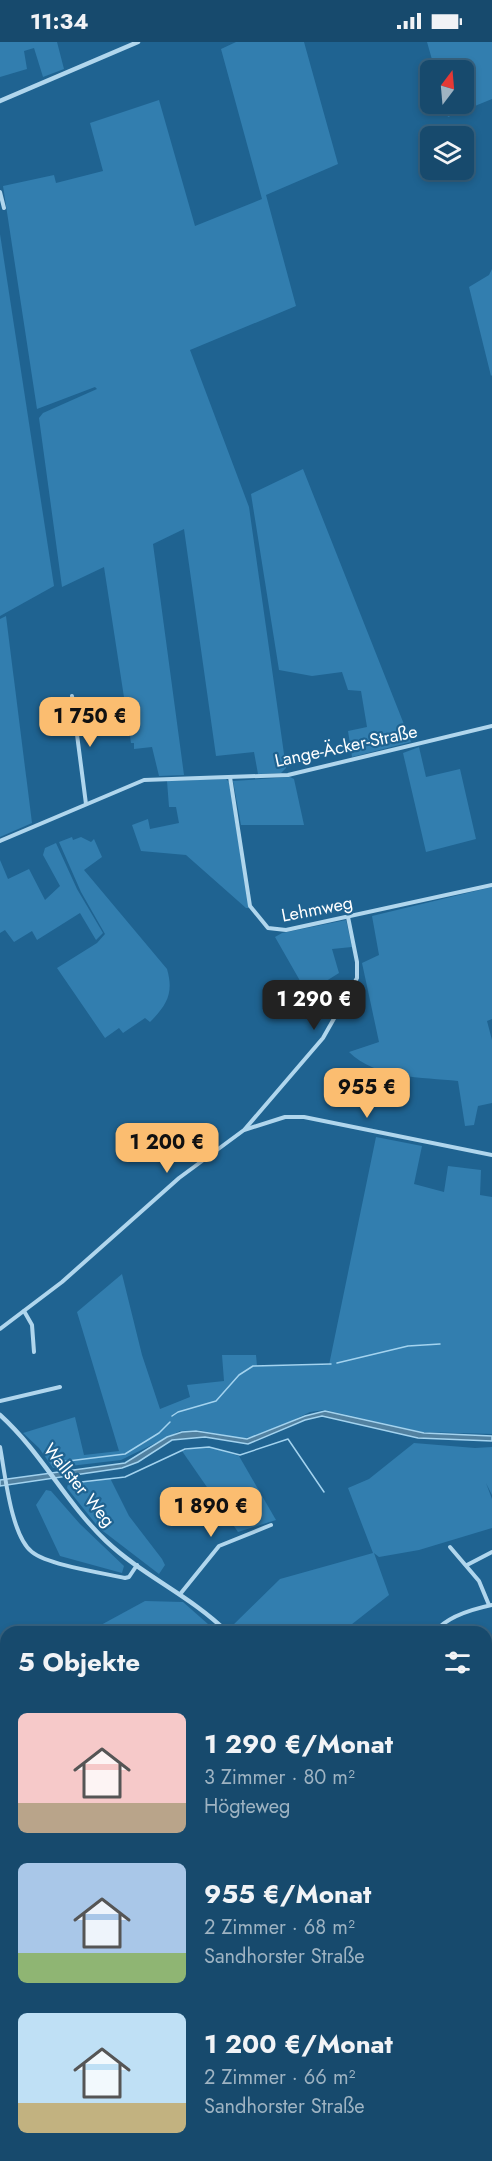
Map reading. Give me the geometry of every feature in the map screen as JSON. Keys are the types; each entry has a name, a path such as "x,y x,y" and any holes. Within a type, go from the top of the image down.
{"street":[{"path":"0,101 138,42"},
{"path":"0,192 4,208"},
{"path":"72,696 86,804"},
{"name":"Lange-Äcker-Straße","path":"0,841 144,780 288,775 492,726"},
{"name":"Lehmweg","path":"230,777 248,899 258,917 268,928 278,931 492,885"},
{"path":"0,1329 62,1282 179,1178 244,1130 323,1038 357,978 357,962 348,917"},
{"path":"244,1130 285,1117 304,1117 492,1155"},
{"path":"24,1311 32,1325 34,1352"},
{"path":"0,1401 60,1387"},
{"name":"Wallster Weg","path":"1,1417 22,1436 93,1528 137,1565 181,1593 220,1626"},
{"path":"0,1447 20,1536 27,1547 39,1556 125,1578 129,1577 137,1565"},
{"path":"181,1593 219,1545 271,1525"},
{"path":"439,1626 462,1614 490,1605 479,1581 450,1547"},
{"path":"467,1565 492,1552"}],"shaded area":[{"path":"0,42 57,42 64,69 43,77 34,48 24,51 27,69 0,77"},
{"path":"236,42 304,42 338,164 266,195 296,306 190,350 249,507 286,768 281,773 258,774 254,752 216,756 184,529 153,544 184,775 159,776 152,747 134,749 134,743 131,743 104,567 62,587 39,418 43,413 97,389 95,387 37,409 3,186 54,175 56,183 103,171 90,123 159,100 195,226 262,199 221,49"},
{"path":"427,42 492,42 492,99 474,106 474,60 432,60"},
{"path":"0,234 54,586 0,616"},
{"path":"492,269 491,376 469,287 489,275"},
{"path":"303,469 411,742 352,757 348,731 367,727 361,691 348,690 342,672 312,676 279,670 251,494"},
{"path":"6,616 32,823 0,837 0,619"},
{"path":"419,747 426,777 460,769 476,839 426,852 403,753"},
{"path":"290,777 294,779 304,825 241,825 233,781"},
{"path":"226,779 229,782 249,908 246,908 186,855 141,851 132,825 148,819 150,829 179,823 176,807 169,807 167,781"},
{"path":"72,837 73,840 81,837 91,842 94,839 102,857 84,870 167,969 169,977 168,998 150,1022 145,1018 123,1033 119,1028 105,1038 57,968 97,943 105,934 81,892 59,842"},
{"path":"56,843 77,889 103,933 96,940 80,913 37,940 32,931 14,942 5,930 0,933 0,860 8,879 29,869 45,900 60,886 43,855 45,848"},
{"path":"492,887 492,1019 487,1021 492,1040 492,1103 478,1106 474,1125 465,1126 458,1081 386,1072 360,1061 349,1052 379,1042 362,963 379,955 372,916"},
{"path":"346,920 352,947 332,949 339,973 307,993 275,937 282,933"},
{"path":"376,1137 422,1146 414,1184 444,1192 448,1166 481,1170 480,1195 492,1197 492,1434 422,1432 325,1410 310,1412 275,1429 243,1439 198,1430 180,1431 121,1460 53,1468 39,1448 23,1433 75,1417 84,1455 119,1451 77,1312 122,1274 142,1355 160,1409 190,1397 187,1385 224,1381 222,1355 256,1355 257,1366 329,1365"},
{"path":"325,1411 424,1433 492,1436 492,1441 418,1438 322,1416 305,1420 248,1444 205,1437 172,1440 138,1462 122,1468 0,1486 0,1480 125,1463 167,1437 182,1432 196,1431 247,1439 305,1416"},
{"path":"414,1443 475,1448 492,1447 492,1495 486,1483 492,1499 492,1528 419,1550 379,1557 374,1553 389,1595 350,1626 232,1626 280,1579 373,1553 348,1488 369,1479"},
{"path":"198,1447 213,1448 239,1456 276,1520 238,1532 182,1451"},
{"path":"110,1478 129,1516 162,1559 165,1565 159,1574 99,1528 67,1488 68,1484"},
{"path":"46,1490 51,1491 80,1524 124,1566 122,1573 60,1556 36,1505"},
{"path":"145,1601 183,1602 210,1626 99,1626"}],"waterway":[{"path":"337,1363 408,1346 440,1344"},
{"path":"172,1416 178,1412 216,1401 239,1375 253,1366 331,1364"},
{"path":"52,1463 125,1454 159,1433 170,1422"},
{"path":"81,1482 125,1477 185,1449 209,1447 240,1455 288,1439 324,1492"}]}
